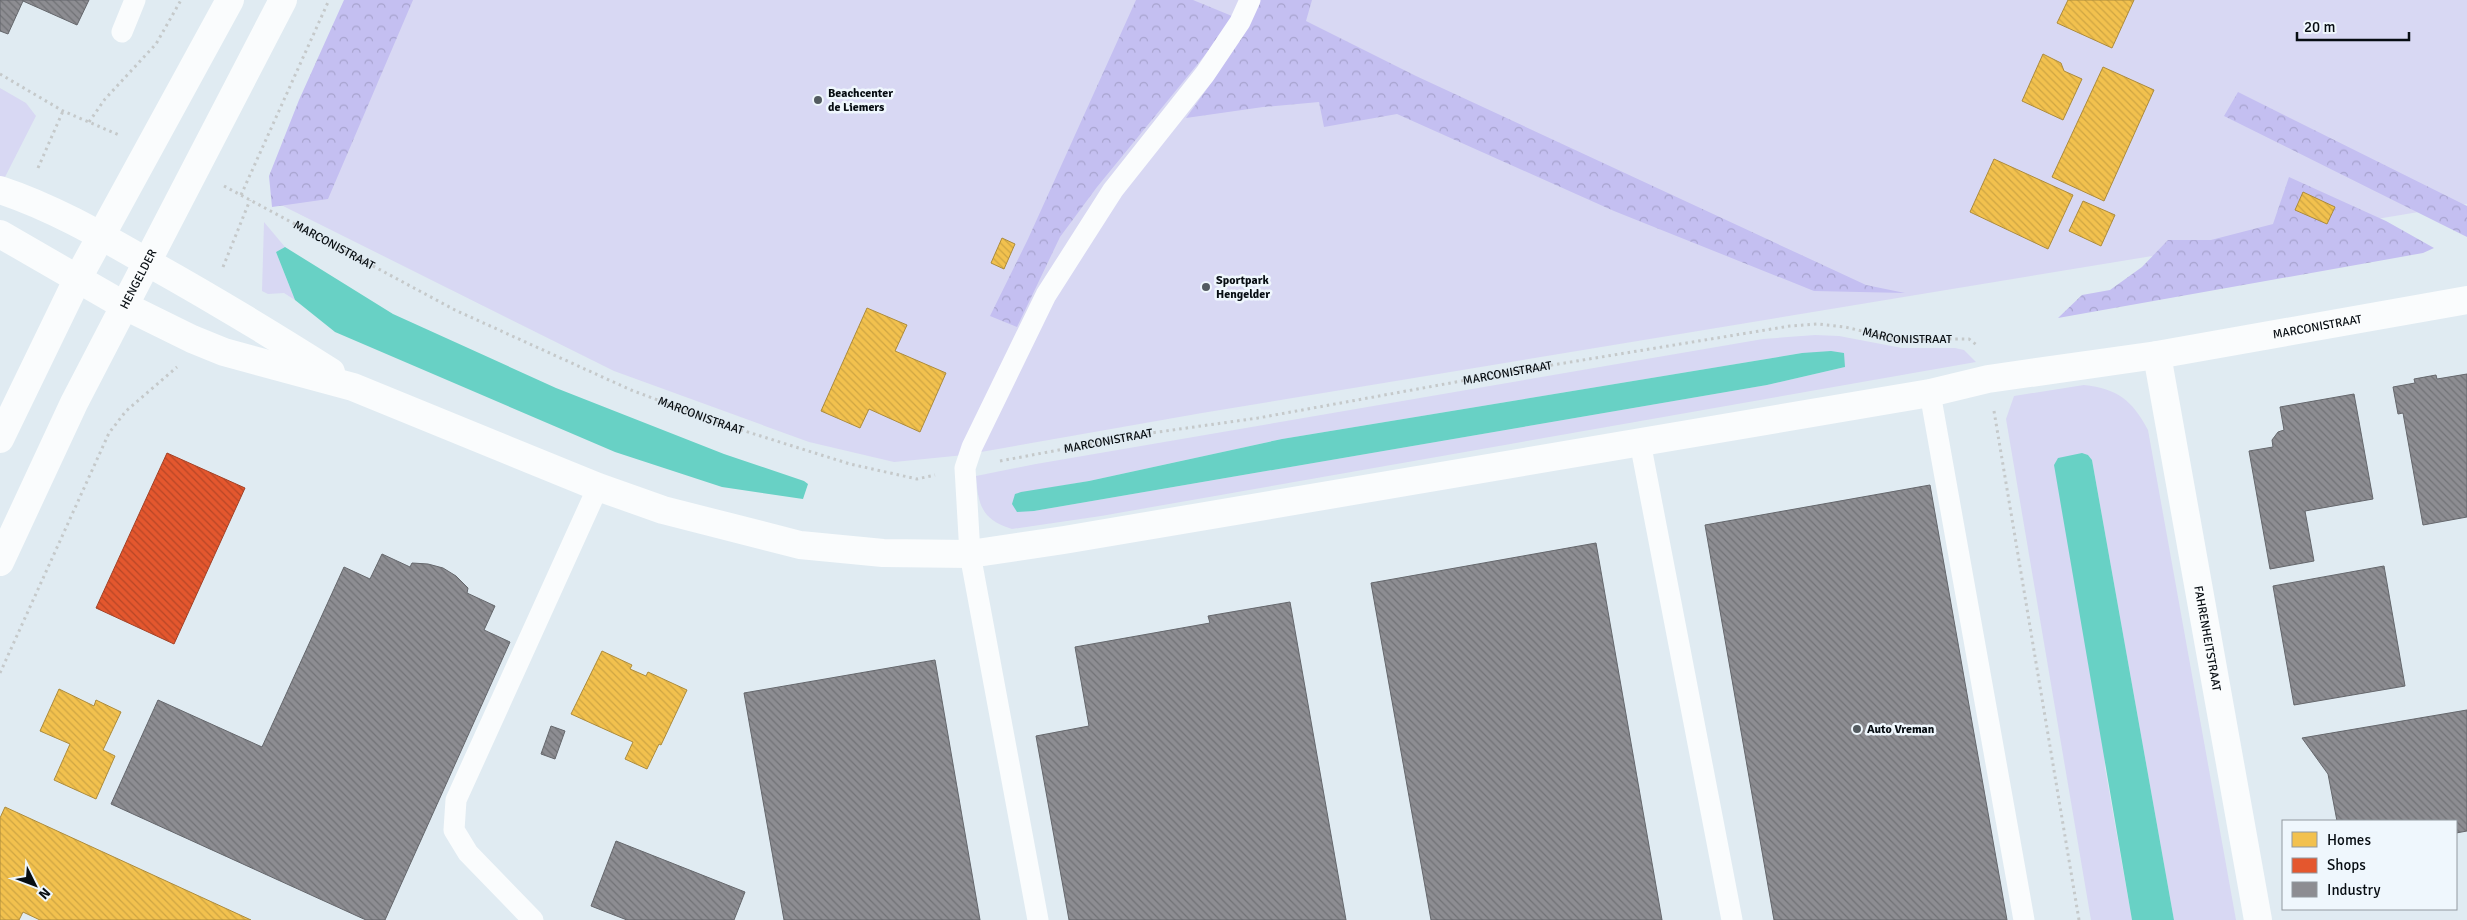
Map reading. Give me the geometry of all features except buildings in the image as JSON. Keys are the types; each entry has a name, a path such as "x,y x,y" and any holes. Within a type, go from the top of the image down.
{"street":[{"path":"0,439 78,278 230,0"},
{"name":"HENGELDER","path":"0,562 74,403 283,0"},
{"name":"MARCONISTRAAT","path":"0,190 25,198 101,236 209,297 353,387"},
{"name":"MARCONISTRAAT","path":"0,234 125,306 192,339 224,352 353,387 598,487 662,510 800,545 884,553 970,554 1930,393 1988,380 2157,355 2467,300"},
{"name":"FAHRENHEITSTRAAT","path":"2157,355 2258,920"}],"lane":[{"path":"122,32 136,0"},
{"path":"1038,920 970,554 965,468 972,447 1046,295 1113,190 1204,74 1240,22 1250,0"},
{"path":"1930,393 2024,920"},
{"path":"1640,442 1732,920"},
{"path":"533,920 468,853 454,830 456,800 598,487"}],"path":[{"path":"89,122 105,99 156,44 181,0"},
{"path":"241,195 329,0"},
{"path":"0,74 63,112"},
{"name":"MARCONISTRAAT","path":"209,297 250,200 455,310 631,390 719,423 850,464 917,479 1144,434 1258,418 1522,370 1790,326 1818,324 1845,327 1895,339 1969,339 1982,349 1988,380"},
{"path":"0,673 109,433 126,411 180,364 192,339"},
{"path":"1988,380 2079,920"}],"shaded area":[{"name":"Sportpark Hengelder","path":"353,0 2467,0 2467,204 1202,413 964,455 894,462 809,442 614,371 275,202"},
{"path":"0,88 26,103 36,116 4,179 0,178"},
{"path":"264,222 285,247 276,252 295,300 284,293 268,294 262,291"},
{"path":"285,247 393,314 556,388 724,454 804,481 808,484 803,499 722,487 615,452 335,332 295,300 276,252"},
{"path":"1815,335 1839,336 1902,348 1955,348 1964,350 1976,362 1101,516 1012,529 994,521 988,516 980,503 978,495 976,476 1036,464 1763,339","holes":["1802,353 1845,367 1767,385 1034,511 1015,494 1089,481 1282,439"]},
{"path":"1831,351 1844,353 1845,367 1767,385 1034,511 1017,512 1012,504 1015,494 1021,492 1089,481 1282,439 1802,353"},
{"path":"2084,385 2115,393 2123,398 2136,411 2148,430 2236,920 2174,920 2092,460 2088,455 2105,768 2132,920 2091,920 2006,419 2014,396"},
{"path":"2082,453 2088,455 2092,460 2174,920 2132,920 2054,465 2058,458"}],"green space":[{"path":"344,0 413,0 328,199 272,207 269,176 299,100"},
{"path":"1136,0 1193,0 1232,16 1214,44 1097,187 1060,237 1017,327 990,316 1028,239"},
{"path":"1259,0 1312,0 1306,21 1416,76 1866,285 1905,293 1814,291 1614,211 1397,114 1324,127 1319,102 1263,107 1186,118 1235,46"},
{"path":"2238,92 2467,206 2467,237 2224,116"},
{"path":"2289,177 2386,221 2434,248 2423,253 2058,318 2082,295 2110,290 2142,267 2168,240 2211,240 2273,224"}],"place":[{"name":"Beachcenter de Liemers","path":"818,100"},
{"name":"Sportpark Hengelder","path":"1206,287"},
{"name":"Auto Vreman","path":"1857,729"}]}
